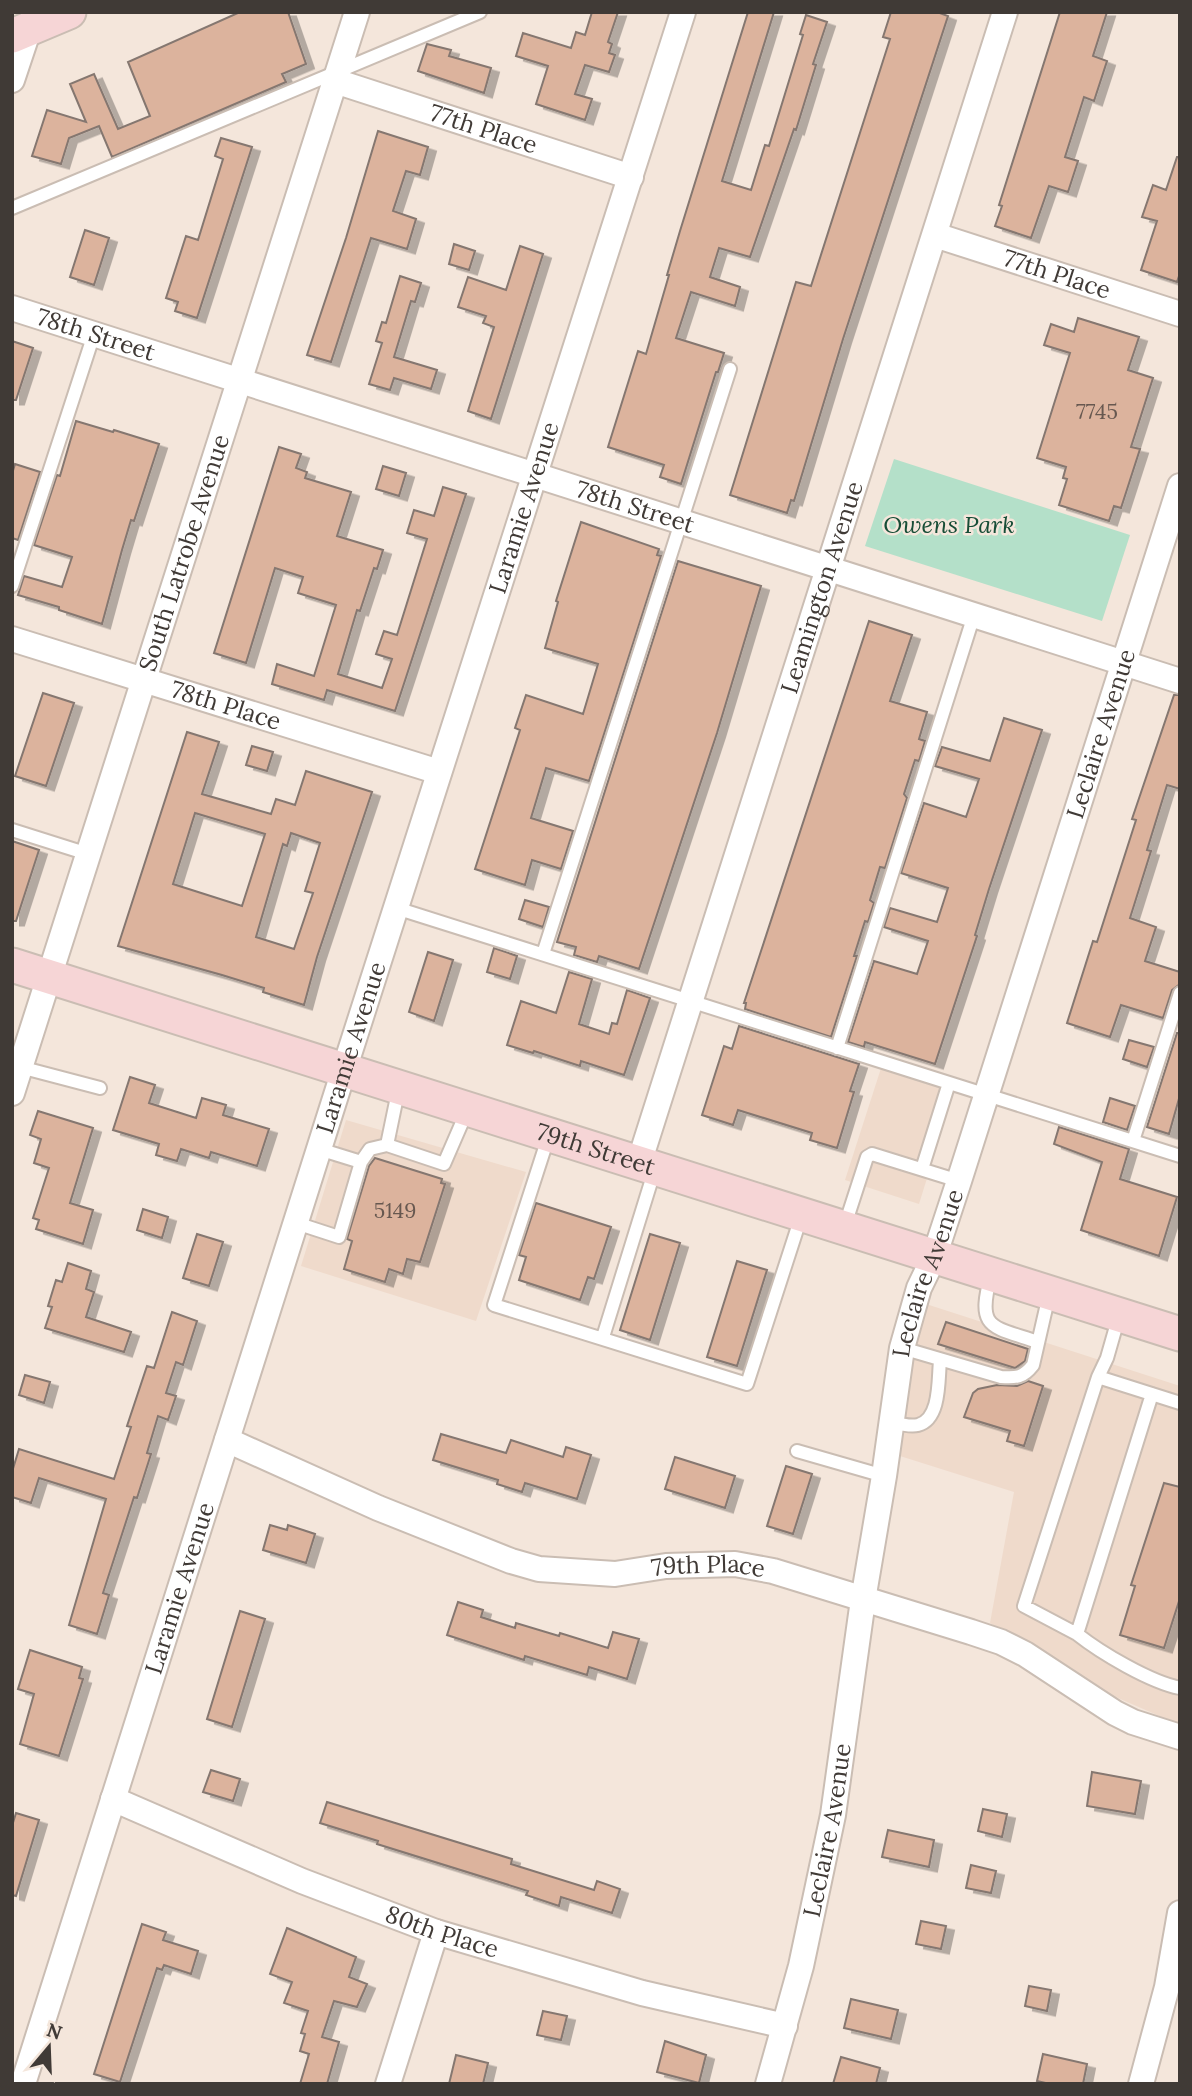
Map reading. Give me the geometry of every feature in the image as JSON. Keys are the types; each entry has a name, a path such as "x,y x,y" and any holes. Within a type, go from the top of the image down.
{"main road":[{"path":"25,26 69,12"},
{"name":"79th Street","path":"12,965 1180,1335"}],"street":[{"name":"South Latrobe Avenue","path":"12,1093 357,12"},
{"name":"Laramie Avenue","path":"23,2084 683,12"},
{"name":"Leamington Avenue","path":"647,1166 691,1001 1005,12"},
{"path":"12,80 25,26"},
{"name":"77th Place","path":"337,76 631,177"},
{"name":"77th Place","path":"935,235 1180,314"},
{"name":"78th Street","path":"12,308 1180,681"},
{"name":"Leclaire Avenue","path":"768,2084 801,1966 833,1815 902,1348 919,1288 934,1257 959,1181 1180,486"},
{"name":"78th Place","path":"12,639 439,772"},
{"name":"79th Place","path":"226,1440 390,1513 511,1561 539,1569 615,1574 666,1566 735,1564 774,1571 1001,1642 1036,1661 1115,1713 1133,1722 1180,1737"},
{"name":"80th Place","path":"113,1800 302,1881 436,1932 642,1993 785,2026"},
{"path":"1141,2084 1167,1987 1180,1913"},
{"path":"388,2084 436,1932"}],"lane":[{"path":"12,208 337,76 480,12"},
{"path":"12,586 94,334"},
{"path":"543,954 730,369"},
{"path":"837,1048 974,615"},
{"path":"12,830 88,854"},
{"path":"396,908 1180,1156"},
{"path":"1133,1141 1180,993"},
{"path":"20,1067 100,1088"},
{"path":"922,1169 949,1083"},
{"path":"387,1145 400,1087"},
{"path":"296,1223 339,1237 361,1162 370,1149 387,1145 444,1164 468,1109"},
{"path":"549,1135 494,1305 747,1384 802,1215"},
{"path":"319,1149 361,1162"},
{"path":"844,1228 867,1157 872,1154 959,1181"},
{"path":"603,1338 647,1166"},
{"path":"991,1275 984,1300 986,1319 996,1328 1038,1342"},
{"path":"902,1348 1001,1377 1017,1378 1026,1375 1033,1365 1049,1293"},
{"path":"1119,1315 1024,1606 1077,1633 1145,1675 1166,1686 1180,1689"},
{"path":"891,1422 917,1426 929,1419 936,1402 940,1361"},
{"path":"1098,1377 1180,1403"},
{"path":"1077,1633 1152,1394"},
{"path":"797,1451 884,1476"}],"shaded area":[{"path":"883,1062 956,1085 919,1204 845,1180"},
{"path":"346,1120 526,1172 476,1321 301,1266"},
{"path":"923,1303 1180,1386 1180,1725 1102,1691 1065,1665 990,1623 1014,1492 900,1456 916,1323"}],"green space":[{"name":"Owens Park","path":"894,459 1130,535 1102,621 865,546"}],"building":[{"path":"240,12 288,12 306,64 282,74 286,82 112,157 99,126 69,138 61,164 32,156 47,110 86,122 70,84 94,74 118,129 150,116 128,62"},
{"path":"592,12 618,12 608,42 612,44 609,53 615,55 609,72 585,65 575,94 592,99 585,120 536,104 548,66 516,56 523,33 571,48 576,32 585,35"},
{"path":"748,12 774,12 722,181 751,190 765,145 769,146 803,35 800,34 806,15 827,22 796,130 794,129 750,257 719,248 710,277 740,287 735,306 691,292 676,338 724,353 681,484 660,477 664,465 608,447 638,351 646,354 680,231"},
{"path":"891,12 937,12 948,16 843,339 794,501 791,500 787,513 730,495 796,282 811,286 890,39 883,37"},
{"path":"1060,12 1107,12 1093,56 1107,61 1094,101 1084,97 1065,157 1078,161 1068,192 1049,186 1031,238 995,226 1002,206 999,205"},
{"path":"427,44 451,50 449,56 491,68 484,93 418,71"},
{"path":"378,131 428,147 420,175 406,171 393,211 416,219 407,249 371,238 331,362 307,355"},
{"path":"221,138 252,147 197,318 175,311 178,302 166,298 186,236 198,240 223,159 215,156"},
{"path":"1177,157 1180,157 1180,273 1177,282 1141,270 1157,221 1142,217 1153,185 1166,190"},
{"path":"85,230 109,238 94,285 70,277"},
{"path":"454,244 475,251 469,270 449,264"},
{"path":"520,246 543,254 491,419 468,411 494,327 483,323 486,316 458,307 468,277 506,290"},
{"path":"400,276 421,283 415,302 411,301 394,357 437,370 431,389 394,378 390,390 369,384 382,343 376,341 382,322 386,323"},
{"path":"1078,318 1139,337 1128,370 1153,378 1131,447 1140,449 1121,508 1114,506 1109,521 1059,505 1067,479 1063,478 1066,467 1037,458 1070,353 1044,345 1051,324 1074,332"},
{"path":"12,341 33,348 16,400 12,400"},
{"path":"76,421 159,444 134,521 131,520 102,624 18,595 24,576 62,587 72,557 34,545 57,475 60,476"},
{"path":"279,447 301,454 296,468 307,472 305,478 351,492 337,536 383,550 360,611 357,610 338,674 382,688 392,659 376,654 384,631 397,635 427,539 407,533 414,510 434,516 443,487 466,494 395,711 327,690 324,700 272,684 277,664 314,676 336,605 298,593 303,577 275,568 246,663 214,653"},
{"path":"15,464 40,472 18,540 12,538 12,474"},
{"path":"383,466 406,473 399,496 376,489"},
{"path":"581,522 659,549 657,555 661,556 589,781 546,768 531,818 573,831 561,869 532,860 525,885 475,869 520,730 515,728 526,695 583,714 598,664 545,648 558,602 556,601"},
{"path":"678,561 761,586 717,733 639,969 599,956 597,962 574,955 576,947 557,942"},
{"path":"869,621 912,635 890,701 927,712 919,739 925,741 919,761 915,760 904,794 907,798 885,868 880,867 870,900 874,903 868,922 865,921 854,956 857,956 831,1037 745,1009 744,1003"},
{"path":"43,693 74,703 46,786 15,776"},
{"path":"1174,695 1180,695 1180,789 1167,785 1147,850 1151,851 1130,918 1156,927 1145,961 1180,972 1180,984 1172,990 1163,1018 1121,1005 1110,1037 1067,1023 1093,941 1097,942 1136,820 1132,819"},
{"path":"1004,718 1042,730 935,1064 865,1042 864,1047 848,1042 874,961 917,974 928,941 884,927 890,908 937,922 948,888 901,873 924,803 966,817 979,779 935,766 942,747 990,761"},
{"path":"187,732 219,742 202,794 271,814 276,799 295,805 306,771 372,792 317,957 304,1005 263,992 264,988 118,946","holes":["195,813 265,834 242,906 173,884","291,833 320,843 305,891 313,893 294,949 256,937 283,844 287,846"]},
{"path":"252,746 273,752 267,771 246,765"},
{"path":"12,841 39,850 16,921 12,921"},
{"path":"525,900 549,907 543,927 519,919"},
{"path":"494,948 517,956 510,979 487,972"},
{"path":"428,952 453,960 434,1021 409,1012"},
{"path":"569,972 592,979 579,1024 609,1034 612,1023 617,1024 627,990 650,998 624,1075 581,1061 580,1066 507,1045 521,1001 556,1013"},
{"path":"739,1026 859,1064 850,1091 854,1092 837,1148 810,1140 812,1133 738,1110 733,1125 702,1115 724,1046 732,1049"},
{"path":"1177,1033 1180,1033 1180,1095 1169,1134 1147,1127"},
{"path":"1129,1040 1154,1047 1147,1067 1123,1059"},
{"path":"130,1077 155,1085 149,1103 196,1118 202,1098 226,1105 223,1115 269,1129 257,1166 211,1152 209,1158 181,1149 177,1161 156,1155 159,1144 113,1130"},
{"path":"1110,1098 1135,1106 1127,1130 1103,1122"},
{"path":"38,1111 93,1128 70,1203 93,1210 83,1244 36,1229 39,1220 33,1218 49,1168 34,1163 41,1139 30,1135"},
{"path":"1059,1127 1129,1149 1120,1179 1177,1197 1159,1256 1081,1230 1102,1162 1054,1144"},
{"path":"375,1158 442,1179 441,1183 445,1184 420,1262 407,1259 403,1274 389,1269 385,1282 344,1269 352,1241 347,1239 369,1166"},
{"path":"536,1203 611,1227 594,1279 588,1277 580,1300 519,1280 526,1257 519,1255"},
{"path":"143,1209 168,1217 162,1238 137,1230"},
{"path":"197,1234 223,1242 209,1286 183,1278"},
{"path":"650,1234 680,1243 650,1340 620,1330"},
{"path":"737,1261 767,1270 737,1366 707,1357"},
{"path":"68,1263 91,1271 86,1289 94,1292 86,1317 131,1332 124,1352 45,1328 52,1307 48,1306 56,1280 62,1282"},
{"path":"172,1312 197,1321 183,1365 176,1362 166,1393 176,1396 168,1420 158,1416 147,1453 151,1454 103,1593 109,1595 97,1634 69,1625 106,1499 39,1478 31,1503 12,1497 12,1472 19,1449 114,1479 131,1427 127,1426 147,1366 154,1368"},
{"path":"946,1322 1028,1349 1025,1361 1015,1368 938,1344"},
{"path":"25,1375 50,1382 44,1403 19,1395"},
{"path":"1028,1381 1043,1386 1024,1446 1007,1441 1010,1431 964,1417 973,1393 978,1389 997,1385 1017,1386"},
{"path":"441,1434 506,1453 511,1440 563,1457 566,1447 591,1455 577,1499 525,1483 522,1492 497,1484 498,1480 433,1460"},
{"path":"675,1457 735,1476 725,1508 665,1489"},
{"path":"786,1466 812,1474 793,1534 767,1526"},
{"path":"1164,1483 1180,1487 1180,1598 1164,1648 1120,1635 1135,1586 1131,1585"},
{"path":"270,1525 287,1530 288,1525 315,1534 306,1563 263,1550"},
{"path":"458,1602 483,1610 481,1617 515,1628 516,1623 608,1648 613,1632 639,1639 627,1679 589,1667 587,1675 525,1656 524,1660 447,1635"},
{"path":"240,1611 265,1619 232,1727 207,1719"},
{"path":"30,1650 82,1667 79,1678 83,1679 59,1756 20,1744 34,1694 18,1689"},
{"path":"211,1770 240,1779 233,1801 203,1792"},
{"path":"1092,1772 1141,1781 1135,1814 1087,1806"},
{"path":"327,1802 512,1859 511,1864 594,1890 597,1881 620,1889 612,1913 561,1897 559,1906 526,1895 528,1891 377,1844 378,1841 320,1823"},
{"path":"983,1809 1007,1814 1002,1837 978,1831"},
{"path":"16,1813 39,1820 16,1896 12,1895 12,1826"},
{"path":"888,1830 934,1840 929,1867 882,1857"},
{"path":"971,1865 996,1871 991,1893 966,1888"},
{"path":"921,1921 946,1926 941,1949 916,1944"},
{"path":"142,1924 166,1932 163,1940 198,1951 191,1974 164,1965 162,1970 157,1968 120,2082 94,2074"},
{"path":"287,1928 356,1957 349,1977 367,1984 357,2007 334,2001 322,2037 339,2042 327,2084 300,2084 309,2054 300,2051 305,2034 301,2033 308,2011 284,2003 292,1982 270,1974"},
{"path":"1029,1986 1051,1990 1047,2011 1025,2006"},
{"path":"851,1999 898,2010 891,2039 844,2028"},
{"path":"543,2011 567,2016 561,2040 537,2035"},
{"path":"665,2041 706,2055 699,2083 657,2072"},
{"path":"1043,2054 1087,2064 1083,2084 1050,2084 1037,2081"},
{"path":"456,2055 488,2063 483,2084 449,2084"},
{"path":"841,2057 880,2068 876,2084 833,2084"}]}
